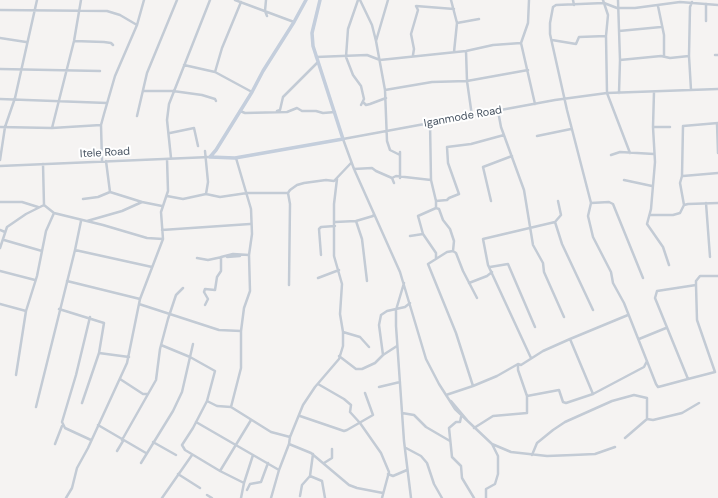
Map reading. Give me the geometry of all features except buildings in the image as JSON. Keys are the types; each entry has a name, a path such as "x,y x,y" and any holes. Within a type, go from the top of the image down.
{"street":[{"path":"1,166 0,160 5,127 15,98 22,69 26,42 37,0"},
{"path":"52,128 65,71 74,42 81,0"},
{"path":"110,192 104,161 101,125 125,50 137,25 144,0"},
{"path":"137,116 147,73 177,0"},
{"path":"171,158 170,132 167,120 173,91 181,77 184,65 210,0"},
{"path":"235,0 294,22"},
{"path":"266,0 265,11 267,16"},
{"path":"210,157 216,150 252,92 306,0"},
{"path":"320,0 312,38 316,57 336,112 351,163 404,283 431,370 450,403 461,416 492,444 511,452 532,455 566,456 595,454 615,447"},
{"path":"359,0 372,25 376,41 386,98 386,132 390,150 400,153 400,178"},
{"path":"359,0 348,29 346,57 353,75 361,86 363,102 361,105"},
{"path":"376,41 388,0"},
{"path":"451,0 457,23 454,53"},
{"path":"529,0 528,23 521,43 535,104"},
{"path":"573,0 574,5"},
{"path":"618,0 617,8 620,60 619,93"},
{"path":"718,5 706,4 697,1 674,2 658,6 617,8 602,2 556,5 553,8 550,26 571,128 591,203 588,216 592,232 611,272 613,283 624,303 658,387 717,372 697,320 696,280 700,276 718,276"},
{"path":"215,72 222,48 241,2"},
{"path":"602,2 608,15 606,36 607,93 630,153"},
{"path":"691,90 689,56 690,7 692,2"},
{"path":"706,4 706,21"},
{"path":"412,56 414,55 411,34 418,10 416,6 454,9"},
{"path":"658,6 661,27 664,35 664,56"},
{"path":"0,10 113,12 137,25"},
{"path":"457,23 480,19"},
{"path":"619,31 661,27"},
{"path":"552,40 574,44 579,37 606,36"},
{"path":"0,38 26,42"},
{"path":"74,42 104,42 111,43 113,45"},
{"path":"369,56 380,60 454,53 493,45 521,43"},
{"path":"466,51 467,81 472,116"},
{"path":"316,57 369,56 378,52"},
{"path":"620,60 664,56 689,56"},
{"path":"276,112 280,110 282,97 318,63"},
{"path":"184,65 215,72 252,92"},
{"path":"0,69 100,71"},
{"path":"385,90 432,82 467,81 528,70"},
{"name":"Iganmode Road","path":"210,157 235,158 535,104 607,93 718,89"},
{"path":"143,91 173,91 202,95 216,101"},
{"path":"654,92 654,154 650,215 647,224 663,247 669,265"},
{"path":"0,98 107,103"},
{"path":"363,102 366,105 386,98"},
{"path":"240,111 245,113 287,112 297,108 302,111 316,111 323,113 336,112"},
{"path":"498,111 504,135 524,190 535,252 543,263 544,272 564,318"},
{"path":"430,123 431,180 436,201 436,208 439,209 443,220 450,229 454,241 453,251 456,253 477,298"},
{"path":"650,215 678,214 684,205 680,183 682,176 683,126 718,124 718,153"},
{"path":"0,127 52,128 101,125"},
{"path":"653,127 670,127"},
{"path":"170,132 194,128 198,146"},
{"path":"537,136 571,128"},
{"path":"436,201 447,200 458,194 448,163 447,148 471,144 504,135"},
{"path":"216,150 216,157"},
{"path":"205,151 208,182 206,194"},
{"path":"611,155 630,153 654,154"},
{"path":"491,202 483,168 485,165 512,156"},
{"name":"Itele Road","path":"1,166 210,157"},
{"path":"232,407 240,368 241,331 246,300 250,291 248,255 252,234 250,224 251,209 247,192 235,158"},
{"path":"66,498 72,488 77,468 129,357 140,299 163,239 162,206 167,196 167,159"},
{"path":"271,498 290,437 305,402 337,361 344,340 340,314 342,284 334,256 334,204 335,181 351,163"},
{"path":"43,164 44,205 54,213 85,221 122,211 142,202"},
{"path":"354,169 372,168 392,178 396,176 400,178 431,180"},
{"path":"682,176 718,173"},
{"path":"392,178 394,183"},
{"path":"288,193 293,187 300,184 326,180 335,181"},
{"path":"624,180 652,186"},
{"path":"83,199 98,198 110,192 142,202 162,206"},
{"path":"167,196 183,199 206,194 223,197 247,192 288,193"},
{"path":"288,193 290,204 289,285"},
{"path":"531,358 490,267 484,238 555,222 561,215 558,201"},
{"path":"0,202 22,202 39,207"},
{"path":"591,203 610,202 613,204 643,278"},
{"path":"706,203 710,257"},
{"path":"684,205 718,203"},
{"path":"0,248 4,240 7,227 44,205"},
{"path":"436,208 418,216 423,234 429,245 436,253 436,258"},
{"path":"16,375 26,311 35,280 46,231 54,213"},
{"path":"321,255 319,229 321,226 356,221 373,216 374,214"},
{"path":"36,407 81,221"},
{"path":"85,221 147,238 163,239"},
{"path":"356,221 362,239 367,282"},
{"path":"555,222 562,244 593,310"},
{"path":"162,230 250,224"},
{"path":"0,230 5,232"},
{"path":"410,236 423,234"},
{"path":"4,240 42,251"},
{"path":"75,250 152,267"},
{"path":"453,251 436,258 428,264 456,333 473,386"},
{"path":"197,258 208,260 233,254 248,255"},
{"path":"205,305 208,299 204,292 205,289 215,290 217,277 221,271 221,257"},
{"path":"490,267 508,264 535,327"},
{"path":"318,278 339,270"},
{"path":"0,272 35,280"},
{"path":"469,282 486,276 492,272"},
{"path":"67,281 140,299"},
{"path":"404,283 396,311 397,346 407,470 411,498"},
{"path":"688,379 655,298 657,291 696,285"},
{"path":"117,451 156,380 161,345 170,314 176,295 183,288"},
{"path":"383,355 379,320 383,312 396,311 405,308 410,303"},
{"path":"0,304 26,311"},
{"path":"139,304 219,330 241,331"},
{"path":"59,309 90,317 104,323 99,353 82,403"},
{"path":"474,428 446,395 497,376 518,364 521,365 531,358 570,339 628,315"},
{"path":"55,444 63,426 90,317"},
{"path":"639,339 666,328"},
{"path":"343,332 358,336 369,347"},
{"path":"570,339 593,394"},
{"path":"141,463 182,392 193,344"},
{"path":"161,345 190,357 215,371 207,401 182,445 183,449 220,471 244,483"},
{"path":"339,356 356,369 360,370 375,363 383,355 397,346"},
{"path":"99,353 129,357"},
{"path":"527,396 559,390 563,402 566,403 593,394 644,367 647,361"},
{"path":"474,428 493,416 527,413 527,396 518,370 518,364"},
{"path":"120,379 143,394 145,398"},
{"path":"379,386 400,382"},
{"path":"318,384 344,399 351,405 350,412 360,423 381,453 388,474 382,498"},
{"path":"300,416 344,431 373,414 365,393"},
{"path":"532,455 537,443 564,422 612,401 634,396 647,398 648,419"},
{"path":"207,401 217,406 232,407 271,432 290,437"},
{"path":"625,438 648,419 657,419 682,413 699,403"},
{"path":"402,414 414,415 426,427 451,442"},
{"path":"461,416 460,422 456,422 449,428 449,435 453,459 461,466 462,478 474,498"},
{"path":"220,471 251,420"},
{"path":"196,422 279,470"},
{"path":"98,425 146,453"},
{"path":"63,426 68,430 91,440"},
{"path":"445,439 449,435"},
{"path":"153,442 176,455"},
{"path":"289,444 313,454 349,485 383,493"},
{"path":"486,498 486,489 495,484 498,474 498,456 492,444"},
{"path":"406,448 421,456 427,463 434,484 442,498"},
{"path":"324,464 332,458 332,449"},
{"path":"241,498 253,454"},
{"path":"300,496 302,485 310,476 313,454"},
{"path":"162,498 192,455"},
{"path":"247,490 250,484 261,482 268,463"},
{"path":"388,474 393,476 407,470"},
{"path":"178,474 200,488"},
{"path":"310,476 322,481 325,498"},
{"path":"207,495 212,498"}]}
